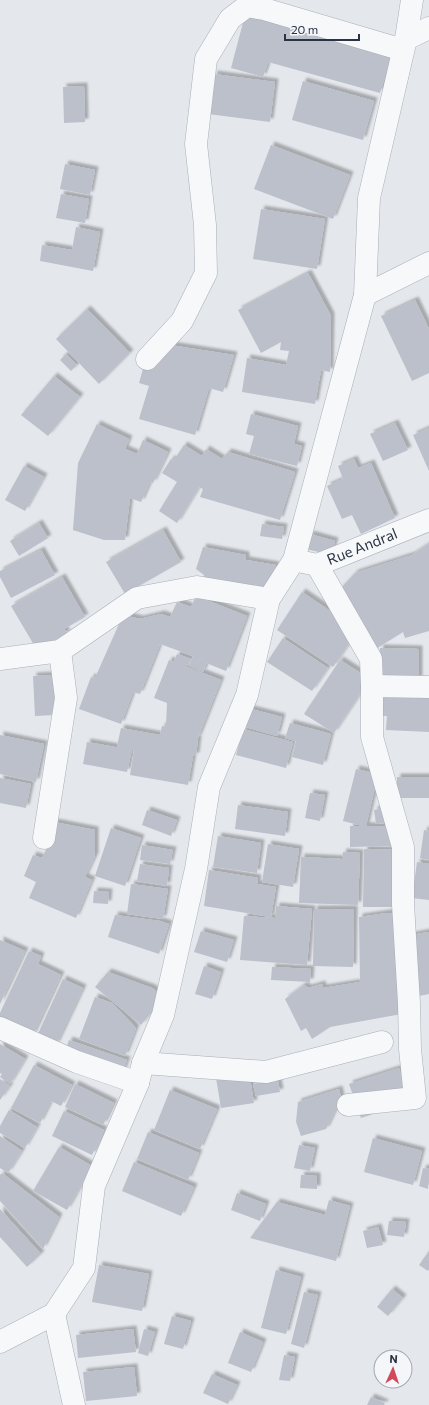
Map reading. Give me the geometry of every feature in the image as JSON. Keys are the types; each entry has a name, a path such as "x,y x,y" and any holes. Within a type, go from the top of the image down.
{"street":[{"path":"0,1342 54,1314 84,1268 94,1186 141,1073 163,1015 196,869 209,787 247,695 269,599 294,560 365,295 369,198 405,44 412,0"},
{"path":"147,359 182,321 206,273 205,225 196,144 206,60 230,19 247,6 405,44 429,28"},
{"path":"365,295 429,262"},
{"name":"Rue Andral","path":"294,560 317,565 429,520"},
{"path":"317,565 371,659 372,737 403,847 403,904 414,1098 348,1105"},
{"path":"0,659 60,651 138,598 197,588 269,599"},
{"path":"44,838 66,698 60,651"},
{"path":"372,686 429,687"},
{"path":"0,1028 77,1062 141,1073 266,1072 382,1042"},
{"path":"54,1314 74,1405"}],"building":[{"path":"245,15 391,56 380,93 268,62 263,77 231,68"},
{"path":"214,74 275,82 270,122 208,114"},
{"path":"303,81 374,101 363,140 292,120"},
{"path":"84,86 85,122 64,123 63,87"},
{"path":"271,145 350,175 333,219 254,189"},
{"path":"65,164 95,170 90,195 60,189"},
{"path":"61,194 89,199 85,223 56,218"},
{"path":"261,209 325,219 317,269 253,259"},
{"path":"76,227 100,232 93,271 40,261 42,245 72,250"},
{"path":"308,273 331,316 330,372 321,370 315,404 242,392 247,358 286,365 289,351 280,350 281,342 261,353 238,310"},
{"path":"415,300 429,329 429,373 412,381 381,316"},
{"path":"87,309 130,353 99,384 56,339"},
{"path":"170,345 234,355 223,392 209,388 195,435 139,419 149,386 139,383 143,369 151,371 154,358"},
{"path":"66,354 77,365 71,371 60,360"},
{"path":"54,376 80,397 48,436 21,415"},
{"path":"251,414 298,426 294,444 302,446 297,466 249,454 254,436 246,434"},
{"path":"395,423 408,450 383,461 370,434"},
{"path":"97,424 129,439 125,449 137,454 143,440 168,452 153,483 150,482 141,502 130,498 125,540 104,540 73,530 78,463"},
{"path":"429,428 429,471 413,435"},
{"path":"184,445 202,456 206,449 222,459 228,452 295,472 280,520 200,497 203,489 199,487 177,523 159,511 177,482 162,473 171,459 174,460"},
{"path":"354,459 358,468 371,463 395,518 361,534 352,515 342,519 327,486 343,479 338,466"},
{"path":"24,466 44,477 25,511 5,500"},
{"path":"39,523 48,538 19,556 10,541"},
{"path":"262,524 284,527 282,539 260,536"},
{"path":"163,530 181,562 125,594 106,562"},
{"path":"310,534 335,541 331,555 306,549"},
{"path":"429,544 429,631 405,638 403,632 374,650 340,589 355,573 412,555"},
{"path":"203,547 246,555 246,560 276,565 271,592 204,580 204,575 196,569"},
{"path":"41,550 55,575 11,598 0,577 0,571"},
{"path":"62,577 85,617 64,629 67,633 43,647 34,645 11,606"},
{"path":"302,592 336,615 350,642 333,667 277,630"},
{"path":"196,596 247,616 226,671 206,663 203,672 189,666 193,656 160,644 140,694 133,692 121,724 79,709 91,677 95,678 123,615 140,619 161,614 170,617 177,602 191,607"},
{"path":"283,638 328,668 312,691 267,662"},
{"path":"380,648 419,649 419,680 378,679"},
{"path":"177,654 191,659 188,666 174,661"},
{"path":"169,660 221,680 198,738 166,725 167,703 154,698"},
{"path":"340,660 370,679 334,733 304,714"},
{"path":"53,675 55,715 35,716 33,676"},
{"path":"381,691 429,692 429,732 386,730 387,716 380,716"},
{"path":"247,708 282,717 277,736 242,726"},
{"path":"290,723 331,734 323,765 292,757 296,741 285,738"},
{"path":"162,726 198,739 196,756 193,756 188,785 130,775 134,750 132,749 127,772 83,764 87,742 127,749 117,746 121,728 160,735"},
{"path":"243,729 293,742 286,768 236,755"},
{"path":"0,735 44,744 36,782 0,774"},
{"path":"356,769 378,774 366,826 391,826 391,846 350,847 350,826 363,826 343,821"},
{"path":"397,777 429,777 429,798 397,798"},
{"path":"0,778 31,784 26,808 0,803"},
{"path":"310,793 325,795 320,821 305,818"},
{"path":"238,805 288,812 285,836 235,829"},
{"path":"389,807 392,822 376,824 374,810"},
{"path":"147,810 177,820 171,836 142,825"},
{"path":"54,822 95,830 95,856 85,877 92,880 76,918 29,898 36,882 24,876 33,855 42,858 51,839"},
{"path":"111,828 141,838 125,886 95,876"},
{"path":"424,830 429,831 429,860 420,858"},
{"path":"218,836 261,843 257,873 213,867"},
{"path":"268,844 299,849 293,887 262,882"},
{"path":"142,845 173,850 170,864 140,860"},
{"path":"364,849 399,850 398,907 363,907"},
{"path":"343,852 360,853 358,905 299,903 301,857 342,859"},
{"path":"417,862 429,864 429,900 412,898"},
{"path":"140,864 169,868 167,886 137,881"},
{"path":"209,870 258,878 257,884 276,887 271,917 204,906"},
{"path":"131,884 168,889 163,919 127,914"},
{"path":"94,891 109,892 108,904 93,903"},
{"path":"276,906 312,909 307,965 240,960 244,916 275,918"},
{"path":"314,909 354,909 353,967 313,966"},
{"path":"387,913 401,913 407,1013 330,1027 312,1039 306,1028 301,1031 285,999 304,985 308,988 322,984 323,988 360,982 359,917"},
{"path":"115,915 160,921 169,924 159,954 108,937"},
{"path":"201,931 234,940 227,962 194,952"},
{"path":"428,932 429,994 419,996 407,936"},
{"path":"0,940 25,951 0,1004"},
{"path":"29,951 41,956 38,964 61,975 33,1035 0,1020 0,1013"},
{"path":"204,966 221,972 212,999 195,994"},
{"path":"272,967 311,969 310,982 271,980"},
{"path":"108,972 152,988 164,997 141,1025 95,987"},
{"path":"63,979 83,988 56,1045 37,1036"},
{"path":"95,997 112,1003 136,1028 125,1056 79,1039"},
{"path":"69,1040 127,1060 122,1074 64,1055"},
{"path":"0,1044 25,1059 10,1084 0,1077 2,1074 0,1073"},
{"path":"34,1065 72,1085 61,1106 51,1101 40,1123 11,1108"},
{"path":"275,1065 280,1092 256,1096 253,1084 258,1083 256,1069"},
{"path":"248,1067 254,1103 221,1108 215,1072"},
{"path":"399,1068 410,1102 361,1118 349,1084"},
{"path":"0,1079 10,1086 0,1100"},
{"path":"75,1084 114,1103 103,1125 65,1107"},
{"path":"339,1089 341,1098 326,1129 301,1136 296,1122 298,1102"},
{"path":"170,1090 217,1109 200,1149 154,1130"},
{"path":"9,1110 37,1127 25,1148 0,1133 0,1126"},
{"path":"64,1111 104,1130 92,1155 52,1136"},
{"path":"148,1132 199,1153 188,1180 137,1159"},
{"path":"0,1136 22,1151 8,1173 0,1168"},
{"path":"373,1138 422,1151 413,1185 364,1172"},
{"path":"299,1145 315,1148 310,1171 294,1168"},
{"path":"59,1147 92,1166 67,1210 33,1191"},
{"path":"134,1162 194,1187 181,1216 122,1191"},
{"path":"423,1168 429,1169 428,1189 419,1186"},
{"path":"2,1173 59,1217 43,1249 0,1201 0,1175"},
{"path":"301,1175 317,1176 317,1189 300,1188"},
{"path":"237,1193 266,1204 260,1221 231,1210"},
{"path":"329,1200 350,1206 336,1261 250,1238 277,1202 325,1215"},
{"path":"0,1209 41,1254 27,1267 0,1237"},
{"path":"389,1221 406,1222 404,1237 387,1235"},
{"path":"378,1227 383,1245 367,1248 363,1231"},
{"path":"429,1251 429,1269 428,1271 419,1265"},
{"path":"99,1265 149,1274 142,1311 92,1302"},
{"path":"276,1270 301,1277 286,1334 261,1328"},
{"path":"392,1289 403,1298 388,1316 377,1307"},
{"path":"304,1292 318,1295 304,1348 291,1344"},
{"path":"172,1316 191,1321 183,1349 164,1344"},
{"path":"133,1329 136,1352 78,1358 76,1335"},
{"path":"144,1329 155,1332 148,1356 138,1353"},
{"path":"240,1332 263,1342 251,1372 228,1363"},
{"path":"284,1355 295,1357 290,1381 279,1380"},
{"path":"134,1367 137,1396 86,1401 83,1372"},
{"path":"212,1374 237,1385 228,1404 203,1393"},
{"path":"371,1397 385,1403 384,1405 367,1405"}]}
